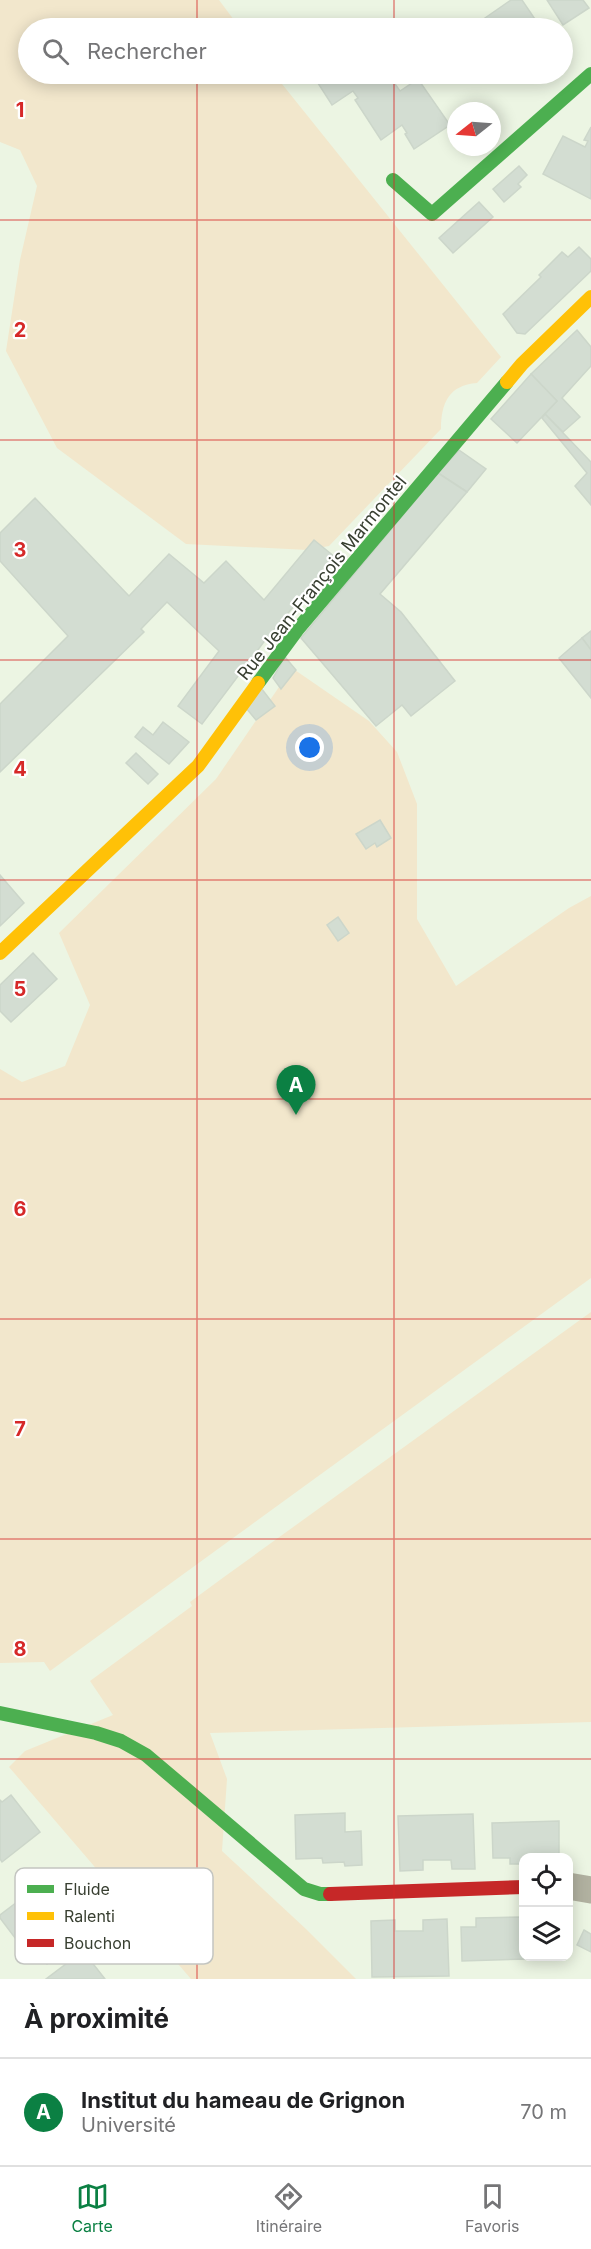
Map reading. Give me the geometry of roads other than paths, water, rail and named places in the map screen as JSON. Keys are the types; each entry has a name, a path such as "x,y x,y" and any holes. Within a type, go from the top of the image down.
{"street":[{"path":"393,180 432,214 591,74"},
{"name":"Rue Jean-François Marmontel","path":"0,953 198,766 297,630 522,364 591,297"},
{"path":"0,1713 96,1733 121,1741 146,1755 290,1878 312,1893 519,1887"},
{"path":"573,1887 591,1890"}],"place":[{"name":"Institut du hameau de Grignon","path":"296,1115"}]}
